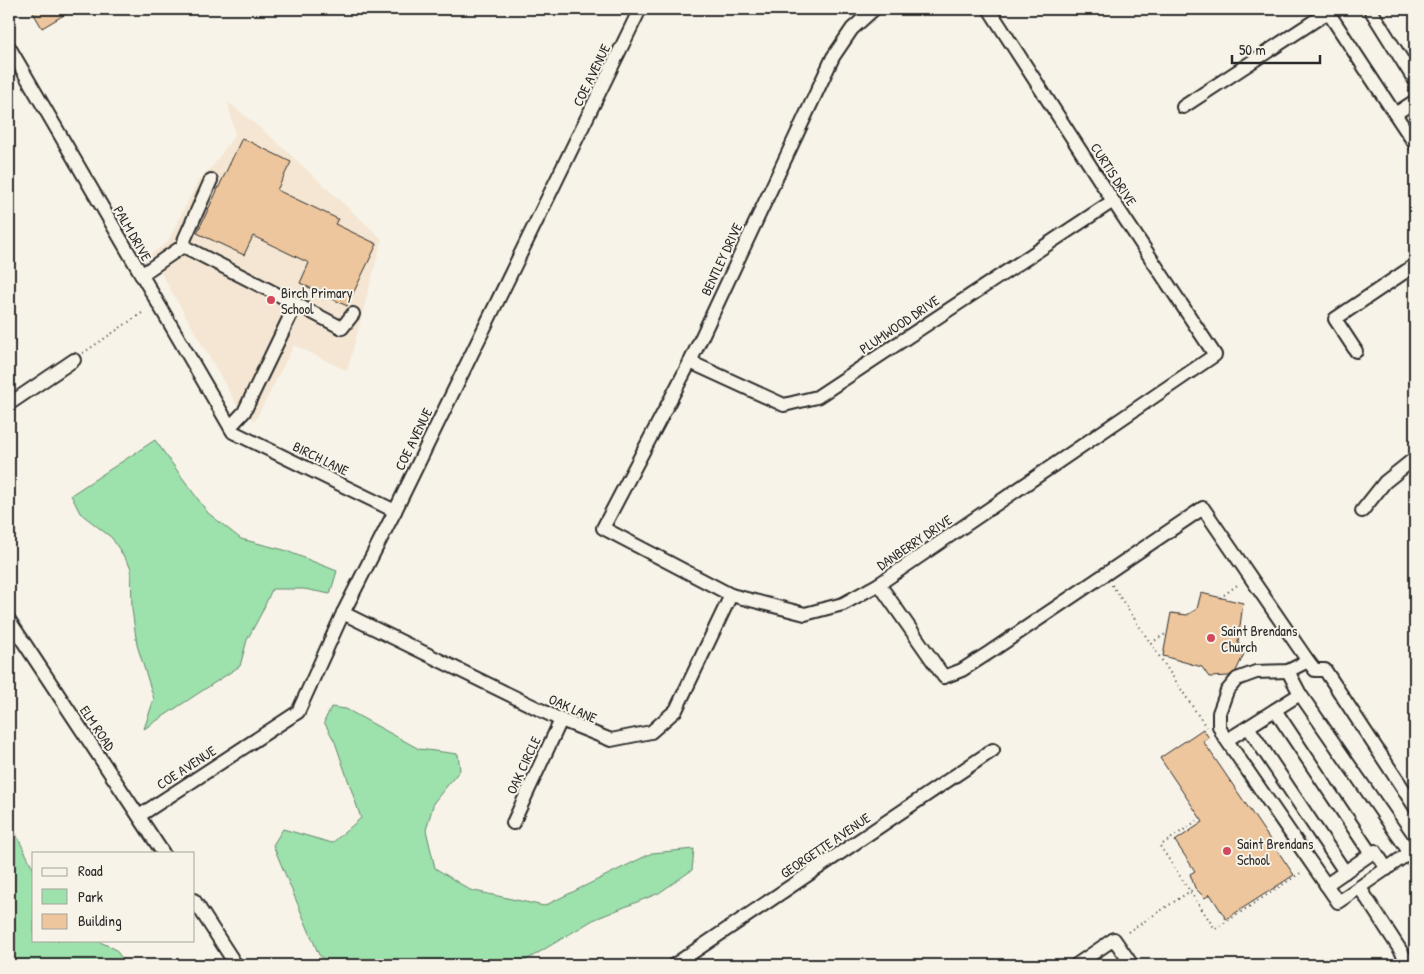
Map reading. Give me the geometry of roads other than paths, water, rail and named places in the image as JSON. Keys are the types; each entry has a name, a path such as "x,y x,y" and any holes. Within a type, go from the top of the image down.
{"street":[{"name":"COE AVENUE","path":"139,816 298,712 343,613 395,511 640,9"},
{"name":"BENTLEY DRIVE","path":"603,528 690,362 833,57 852,29 874,9"},
{"name":"CURTIS DRIVE","path":"989,9 1215,355"},
{"path":"1370,9 1415,81"},
{"path":"1183,107 1328,12 1415,144"},
{"name":"PALM DRIVE","path":"9,47 232,430"},
{"path":"1395,114 1415,101"},
{"path":"141,275 183,246 211,180"},
{"name":"PLUMWOOD DRIVE","path":"690,362 784,405 817,397 1113,201"},
{"path":"183,246 342,328 353,314"},
{"path":"1356,352 1335,319 1415,265"},
{"path":"232,430 244,412 296,304"},
{"name":"DANBERRY DRIVE","path":"603,528 731,595 805,614 843,604 879,584 1215,355"},
{"path":"9,404 74,360"},
{"name":"BIRCH LANE","path":"232,430 395,511"},
{"path":"1362,511 1385,482 1415,458"},
{"path":"879,584 944,677 962,670 1203,508 1314,670 1326,670 1415,806"},
{"name":"OAK LANE","path":"343,613 561,720 611,740 651,732 676,710 731,595"},
{"name":"ELM ROAD","path":"9,622 162,852"},
{"path":"1288,671 1300,694 1412,851 1338,902 1219,726 1218,713 1227,691 1237,679 1256,672 1288,671 1308,661"},
{"path":"1227,740 1300,694"},
{"path":"1274,710 1371,854"},
{"name":"OAK CIRCLE","path":"513,823 561,720"},
{"path":"1248,727 1346,872"},
{"name":"GEORGETTE AVENUE","path":"674,965 993,750"},
{"path":"1326,885 1375,851 1387,869"},
{"path":"1360,888 1410,965"},
{"path":"195,902 236,965"},
{"path":"1076,965 1114,940 1132,965"}],"place":[{"name":"Birch Primary School","path":"271,300"},
{"name":"Saint Brendans Church","path":"1211,638"},
{"name":"Saint Brendans School","path":"1227,851"}]}
